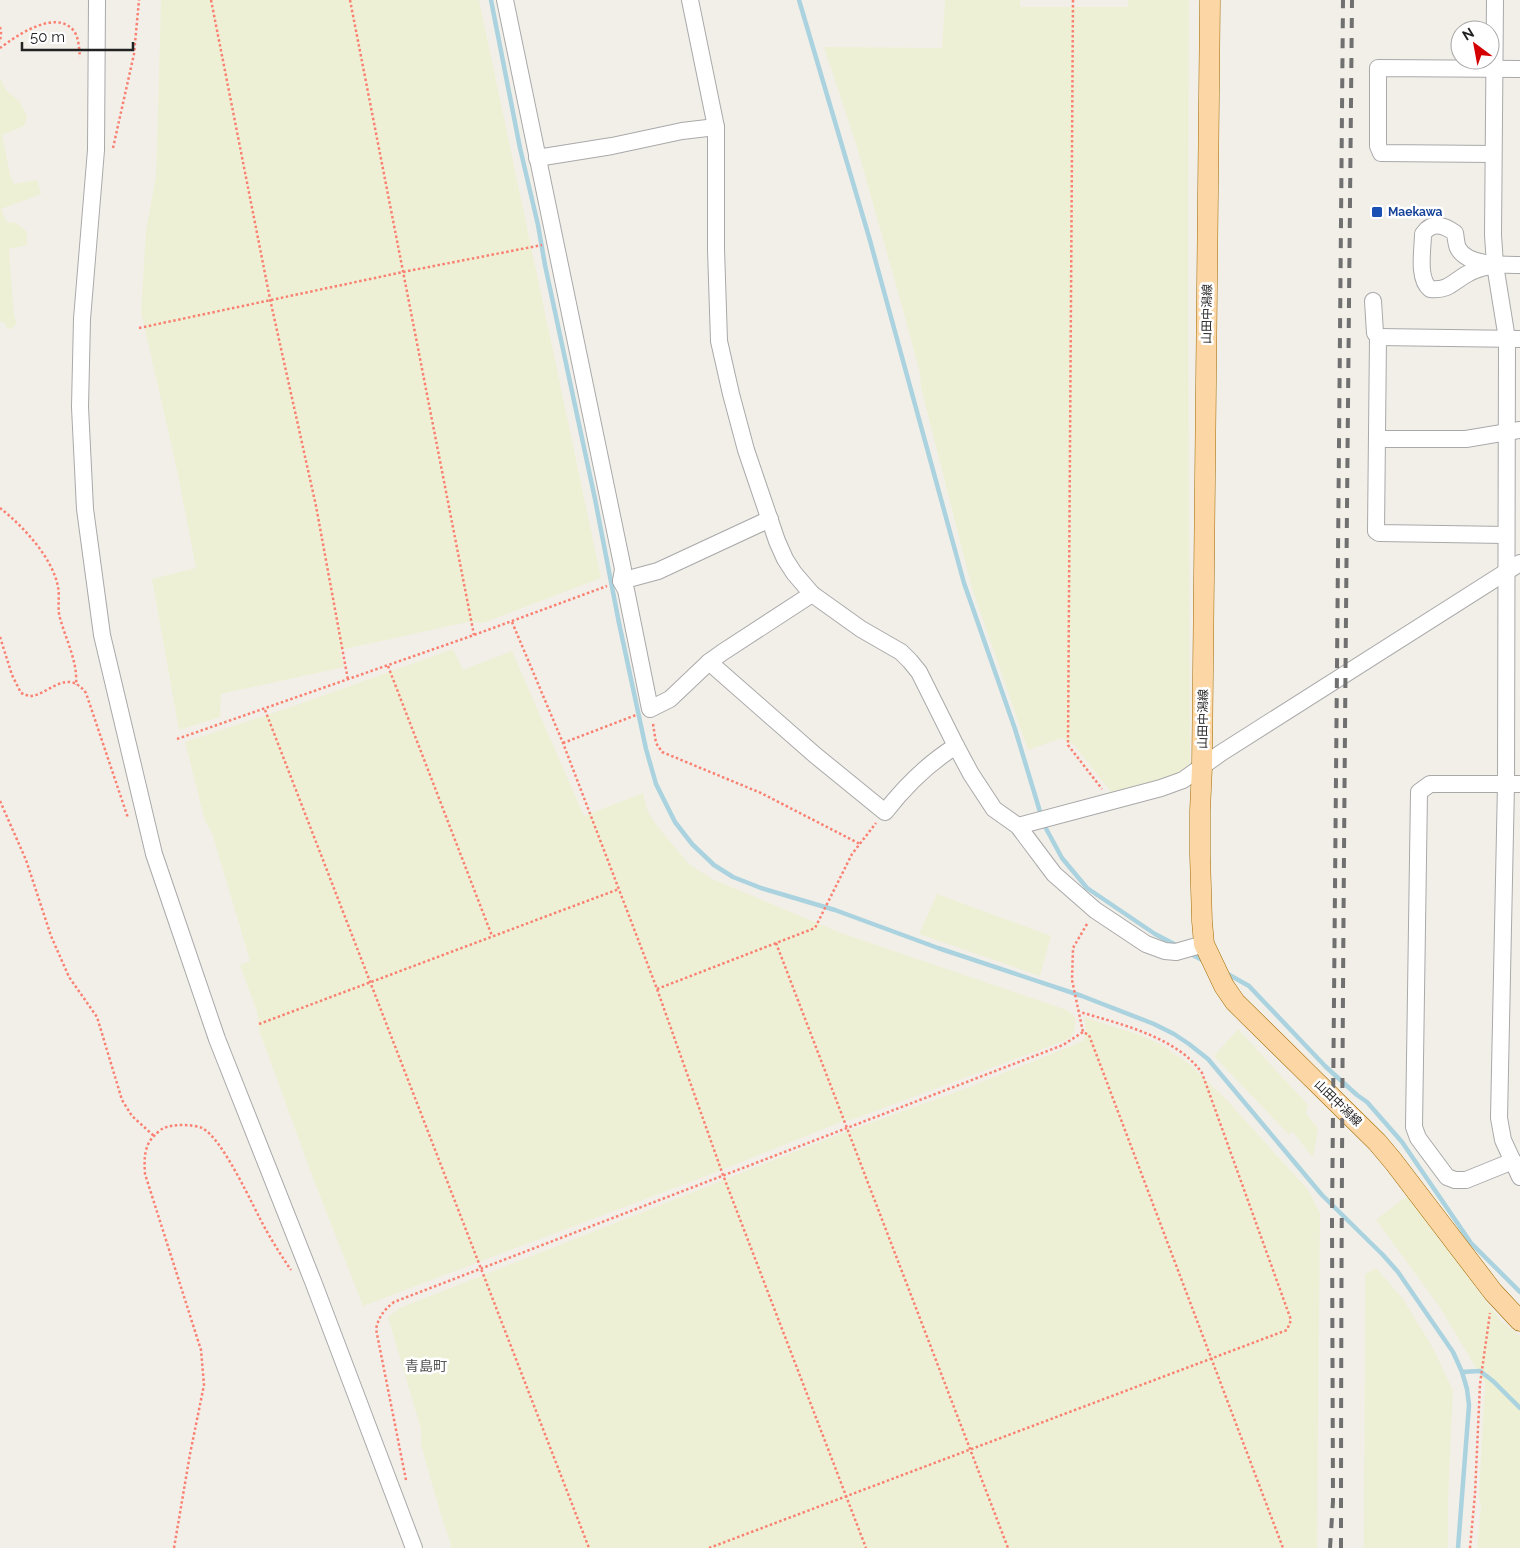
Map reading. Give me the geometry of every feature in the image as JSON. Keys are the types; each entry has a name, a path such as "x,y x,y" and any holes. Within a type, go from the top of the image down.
{"main road":[{"name":"山田中潟線","path":"1210,0 1200,837 1204,944 1219,978 1235,1002 1377,1142 1493,1292 1520,1321"}],"street":[{"path":"97,0 94,169 82,319 80,407 85,509 102,635 154,854 217,1039 314,1284 414,1548"},
{"path":"505,0 622,560 621,581 626,590 650,709 670,699 709,662 812,594"},
{"path":"690,0 716,127 716,249 719,341 746,450 786,559 794,573 812,594 860,629 901,652 910,661 919,672 971,774 994,809 1018,826 1054,874 1095,910 1146,944 1176,952 1204,944"},
{"path":"1495,0 1495,20"},
{"path":"1450,69 1378,68 1378,146 1381,153 1493,154"},
{"path":"1500,69 1520,70"},
{"path":"1494,70 1493,235 1495,265 1514,339 1514,430 1506,535 1513,568 1513,784 1499,1118 1503,1140 1520,1177"},
{"path":"537,158 612,146 682,131 716,127"},
{"path":"1495,265 1470,260 1464,256 1457,246 1455,233 1445,226 1431,226 1423,234 1422,274 1423,281 1430,289 1449,287 1478,268 1495,265 1520,265"},
{"path":"1373,301 1374,333 1378,337 1376,531 1379,533 1506,535"},
{"path":"1378,337 1514,339"},
{"path":"1377,439 1466,439 1514,430"},
{"path":"621,581 658,571 770,519"},
{"path":"1018,826 1112,802 1183,780 1221,753 1513,568"},
{"path":"709,662 815,756 885,812 918,774 937,758 956,746"},
{"path":"1512,1161 1466,1180 1455,1180 1447,1177 1418,1138 1414,1127 1419,792 1430,784 1513,784"}],"path":[{"path":"94,169 102,168 112,149 134,54 139,0"},
{"path":"211,0 270,299 316,506 348,680"},
{"path":"350,0 474,635"},
{"path":"1073,0 1068,745 1112,802"},
{"path":"0,48 35,27 56,22 66,24 74,30 78,39 80,60"},
{"path":"0,27 2,33 0,42"},
{"path":"139,328 270,299 555,242"},
{"path":"0,508 33,540 58,585 59,615 77,674 76,685"},
{"path":"177,739 265,710 604,588"},
{"path":"512,622 563,744 657,988 723,1176 866,1548"},
{"path":"0,637 12,675 21,693 29,696 61,683 81,686 86,693 128,818"},
{"path":"388,666 492,936"},
{"path":"563,744 650,709 656,742 662,752 761,793 860,844"},
{"path":"265,710 589,1548"},
{"path":"0,801 26,860 51,936 69,977 97,1017 122,1100 132,1116 154,1136"},
{"path":"657,988 815,928 852,854 885,812"},
{"path":"259,1024 619,889"},
{"path":"1083,1032 1072,980 1073,948 1095,910"},
{"path":"776,943 1008,1548"},
{"path":"709,1548 1287,1330 1291,1320 1202,1074 1189,1057 1165,1043 1136,1029 1080,1012"},
{"path":"406,1481 376,1328 383,1311 394,1302 1062,1045 1083,1032"},
{"path":"1083,1032 1089,1035 1283,1548"},
{"path":"174,1548 204,1385 201,1350 145,1174 145,1152 148,1142 164,1128 179,1125 202,1128 211,1135 249,1194 266,1230 291,1271"},
{"path":"1470,1548 1475,1494 1480,1384 1493,1292"}],"green space":[{"path":"161,0 479,0 601,578 483,623 468,622 340,650 344,667 221,694 220,717 179,730 152,579 196,568 177,470 141,312 146,230 156,177"},
{"path":"945,0 1020,0 1020,7 1128,7 1128,0 1189,0 1190,768 1154,783 1112,793 1074,745 1062,738 1028,750 972,588 921,388 920,374 905,317 857,147 824,47 942,48"},
{"path":"0,78 6,90 20,102 27,117 24,126 2,135 10,174 14,184 37,180 41,194 1,209 7,223 15,222 27,232 27,245 9,249 14,316 17,323 11,329 7,328 4,322 0,322"},
{"path":"453,649 463,670 512,651 584,816 643,793 648,812 658,827 689,864 712,879 841,933 1067,1010 1076,1018 1074,1032 1071,1037 854,1119 841,1122 709,1175 363,1306 313,1178 260,1033 257,1012 240,965 250,961 212,833 205,821 185,742 294,706"},
{"path":"937,894 1051,936 1040,976 919,934"},
{"path":"1084,1017 1140,1035 1162,1045 1189,1064 1225,1098 1308,1190 1320,1213 1317,1548 452,1548 421,1445 421,1429 388,1317 400,1308 845,1132 967,1088 1083,1041 1086,1031"},
{"path":"1238,1029 1308,1105 1306,1114 1318,1128 1313,1158 1292,1131 1289,1135 1214,1056"},
{"path":"1408,1195 1500,1320 1520,1336 1520,1548 1477,1548 1481,1506 1479,1496 1485,1383 1439,1306 1376,1220"},
{"path":"1376,1268 1403,1299 1433,1348 1453,1391 1448,1500 1448,1548 1364,1548 1365,1274"}],"waterway":[{"path":"491,0 520,148 538,225 646,749 656,784 675,822 692,844 714,865 733,877 761,888 835,910 938,948 1082,996 1154,1024 1174,1034 1208,1059 1322,1195 1398,1272 1453,1352 1462,1372 1469,1405 1458,1548"},
{"path":"799,0 869,237 964,583 1015,729 1041,815"},
{"path":"1043,823 1062,858 1087,888 1155,934 1178,946"},
{"path":"1189,953 1204,961"},
{"path":"1226,973 1249,986 1326,1067 1367,1102 1402,1142 1471,1243 1520,1292"},
{"path":"1462,1372 1480,1371 1520,1408"}],"railway":[{"path":"1330,1548 1333,1501 1332,1222 1343,0"},
{"path":"1341,1548 1343,968 1352,0"}],"place":[{"name":"Maekawa","path":"1377,212"}],"district":[{"name":"青島町","path":"426,1366"}]}
